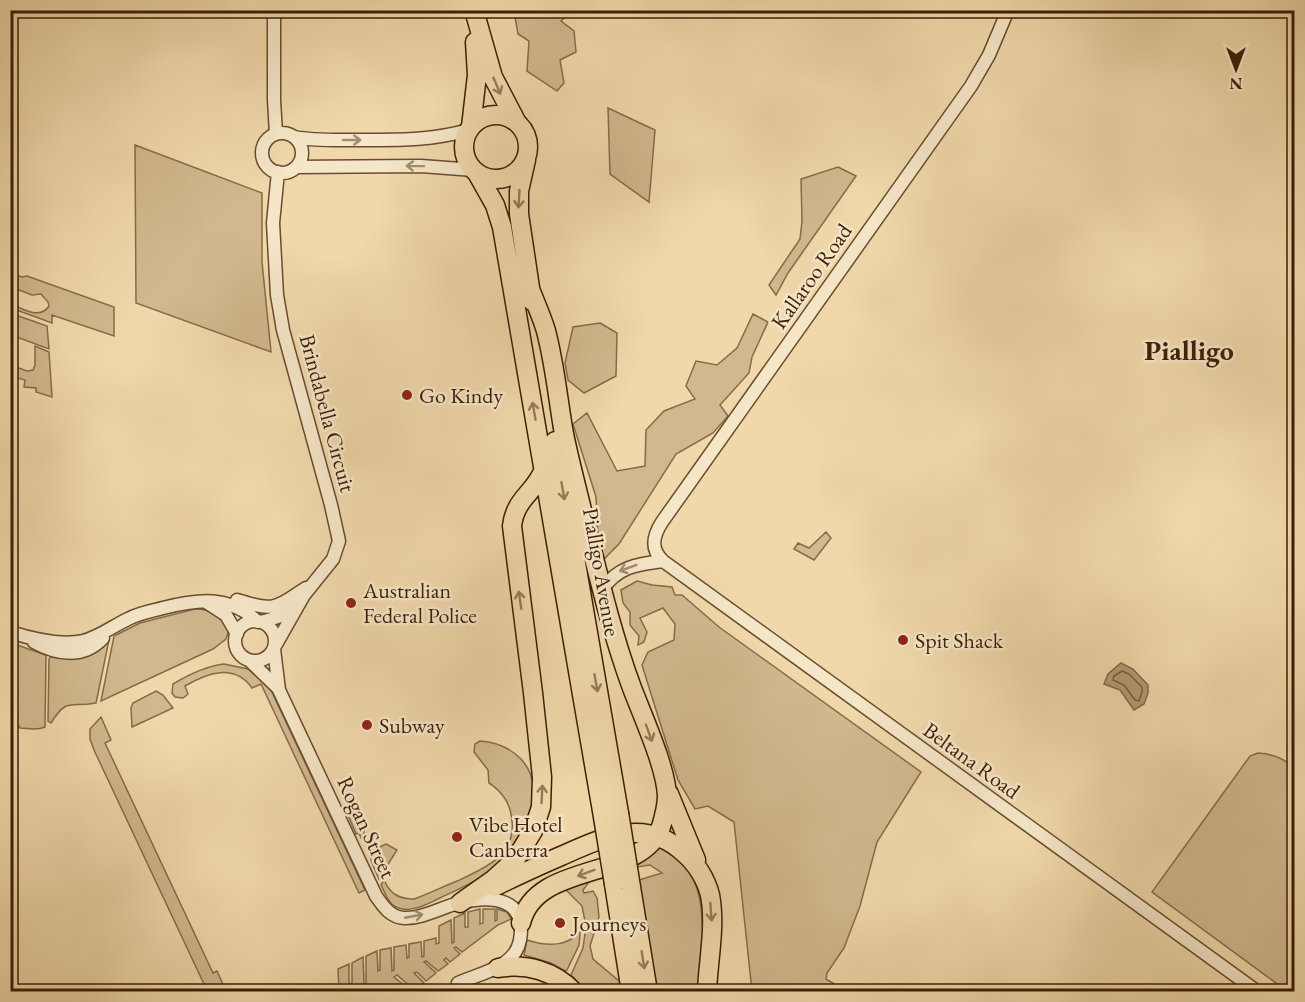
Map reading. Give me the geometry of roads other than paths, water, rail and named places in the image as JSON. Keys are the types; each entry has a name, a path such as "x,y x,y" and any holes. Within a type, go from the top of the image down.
{"main road":[{"path":"474,10 493,78 526,135 528,152 526,160 513,174 501,179 489,178 475,172 464,151 470,128 477,75 474,10"},
{"path":"470,128 480,119 492,115 504,116 516,121"},
{"name":"Pialligo Avenue","path":"526,160 519,191 519,213 530,289 611,815 623,886 648,992"},
{"name":"Pialligo Avenue","path":"475,172 500,220 543,469 611,815"},
{"path":"530,289 545,328 564,434 615,638 664,781 709,894 712,920 707,992"},
{"path":"460,903 494,879 515,860 533,831 541,807 542,777 513,551 512,526 514,513 520,501 536,485 543,469"},
{"path":"521,923 528,906 549,888 630,857 656,836 666,810 667,796 664,781"},
{"path":"460,903 605,837 631,833 656,836 671,843 693,861 703,878"},
{"name":"Pialligo Avenue","path":"623,886 631,992"},
{"path":"498,968 517,966 537,969 556,977 574,992"}],"street":[{"path":"274,10 276,134"},
{"name":"Kallaroo Road","path":"663,561 656,554 654,546 658,528 971,86 988,56 1008,10"},
{"path":"294,137 301,146 302,153 301,161 296,167 288,172 278,172 265,164 262,154 268,140 276,134 288,134 314,140 416,140 440,138 470,128"},
{"path":"296,167 421,166 475,172"},
{"name":"Brindabella Circuit","path":"274,647 304,596 334,556 338,547 338,535 283,330 277,294 273,223 278,172"},
{"path":"602,590 609,580 623,569 663,561"},
{"name":"Beltana Road","path":"663,561 1258,992"},
{"path":"10,632 27,637 52,651 75,653 96,645 114,626 132,617 202,600 232,599 260,607 270,607 282,604 313,584"},
{"path":"202,600 226,602 244,611 259,622 272,631 275,638 274,647 265,658 255,661 243,657 237,650 235,640 237,634 245,624 259,622 278,617 304,596"},
{"path":"202,600 226,615 234,625 237,634"},
{"name":"Rogan Street","path":"274,647 279,690 376,896 388,911 402,918 460,903"},
{"name":"Rogan Street","path":"249,660 279,690"},
{"path":"458,983 498,968 511,957 520,938 521,923 516,910 507,903 490,899 460,903"}],"water":[{"path":"1121,663 1133,669 1148,685 1144,704 1134,710 1120,690 1104,684 1108,674"}],"place":[{"name":"Go Kindy","path":"407,395"},
{"name":"Australian Federal Police","path":"351,603"},
{"name":"Spit Shack","path":"903,640"},
{"name":"Subway","path":"367,725"},
{"name":"Vibe Hotel Canberra","path":"457,837"},
{"name":"Journeys","path":"560,923"}],"district":[{"name":"Pialligo","path":"1189,350"}]}
